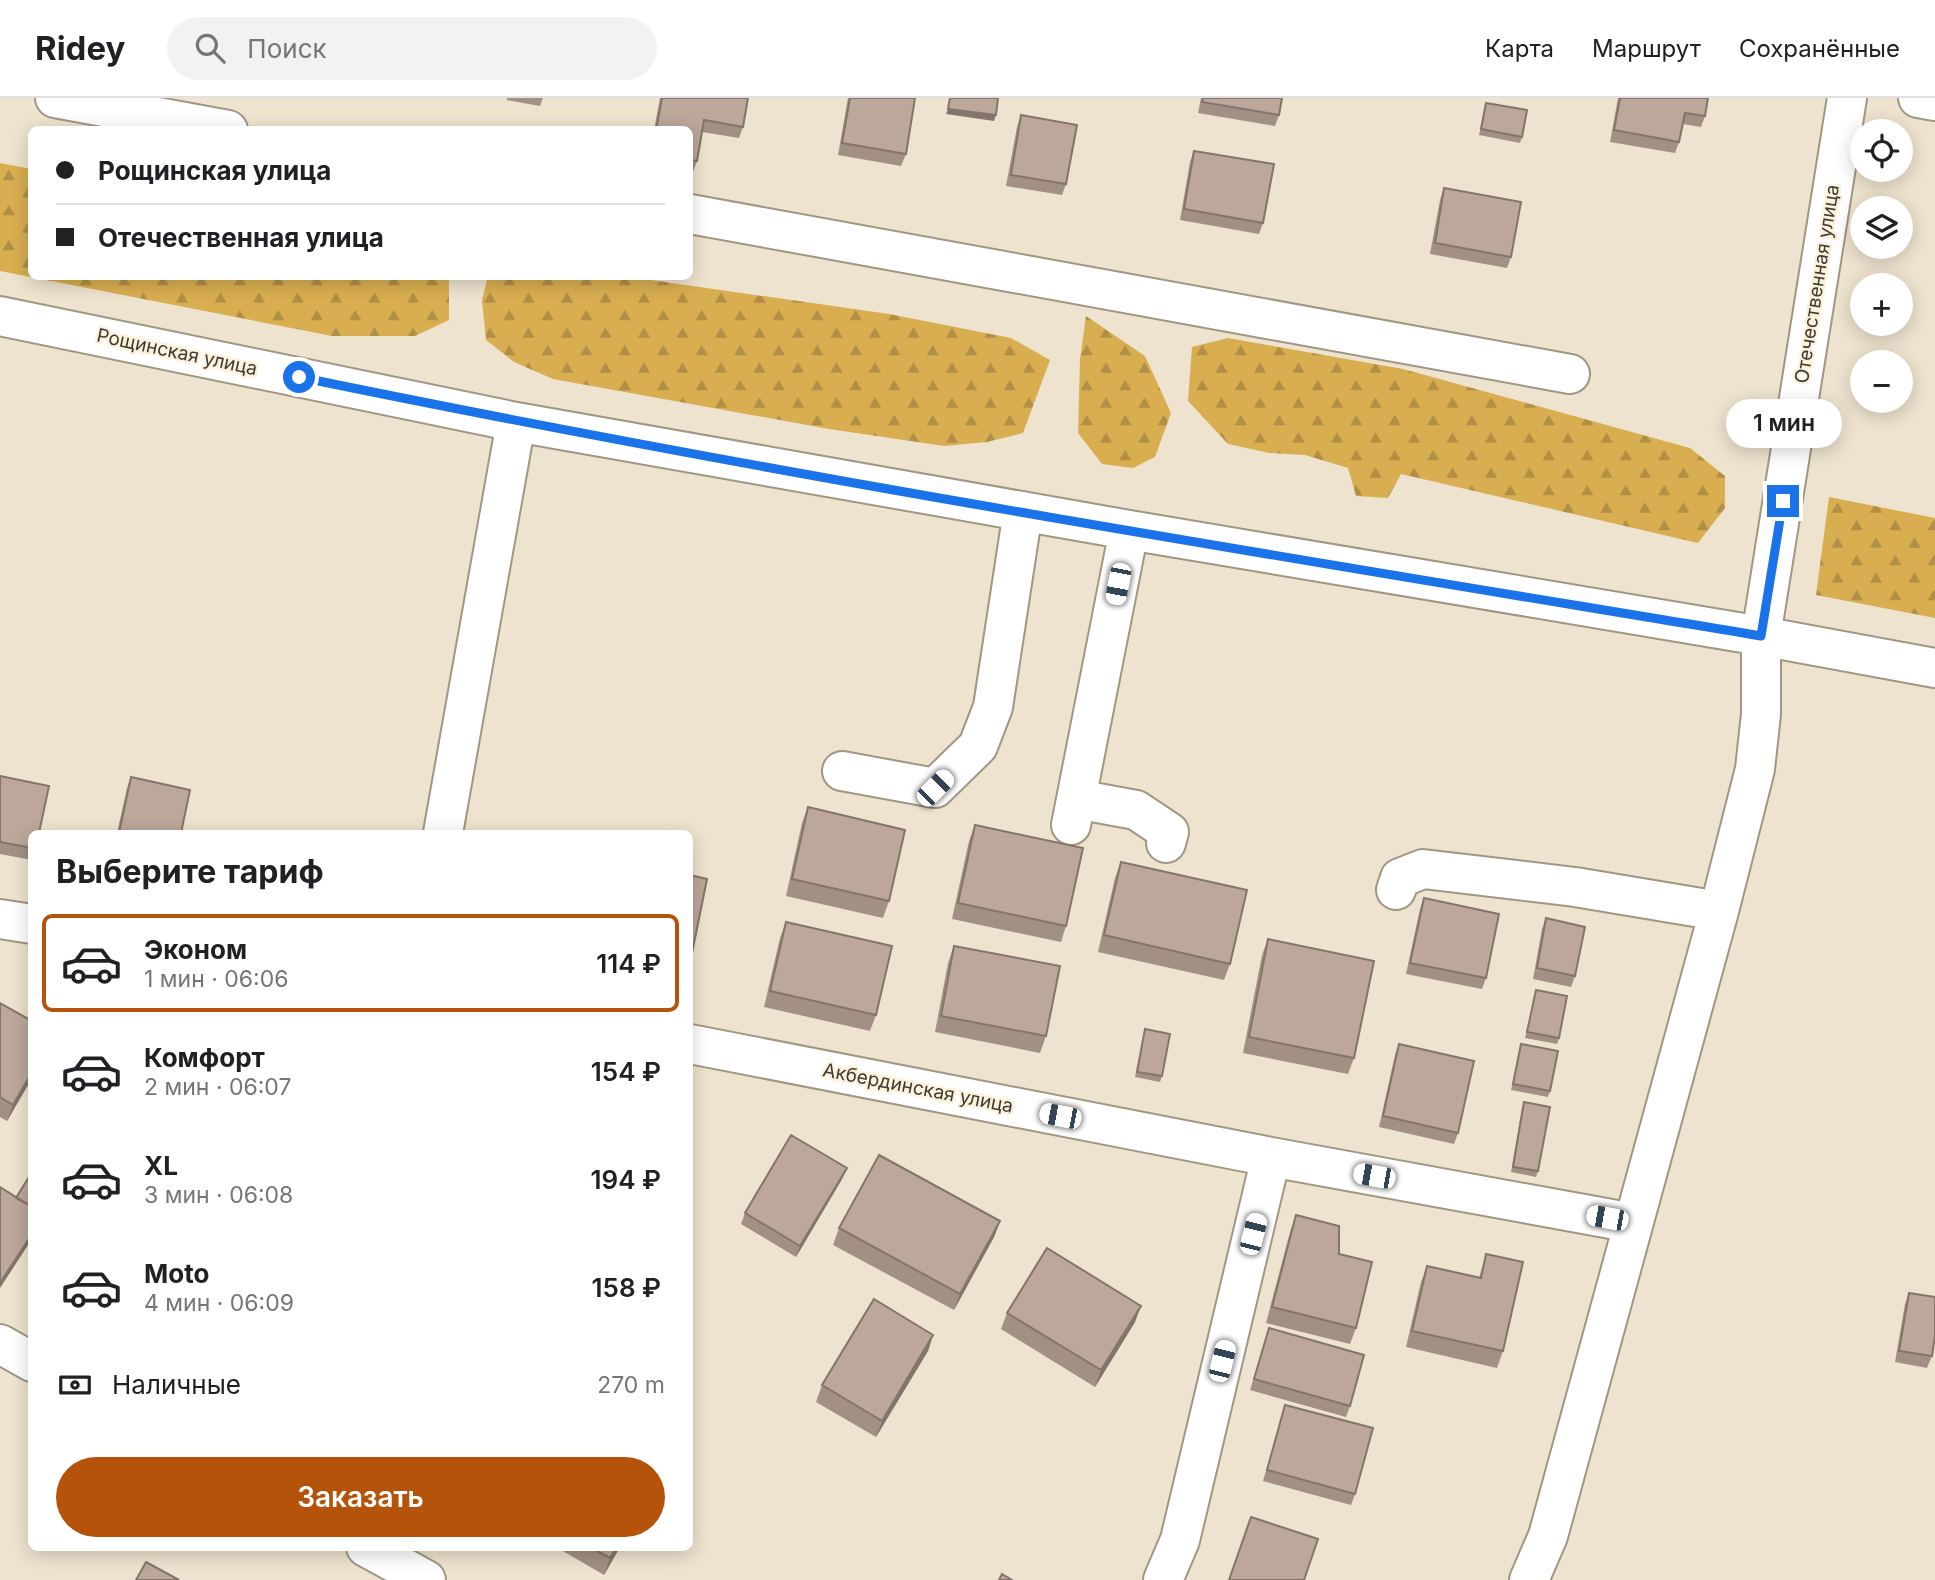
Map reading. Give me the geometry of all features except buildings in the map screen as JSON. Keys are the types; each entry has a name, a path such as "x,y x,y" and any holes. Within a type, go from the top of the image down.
{"street":[{"path":"55,98 206,126"},
{"name":"Отечественная улица","path":"1529,1580 1548,1536 1719,911 1755,769 1761,714 1761,636 1847,98"},
{"path":"1918,98 1935,101"},
{"path":"693,215 1570,374"},
{"name":"Рощинская улица","path":"0,316 516,422 1935,668"},
{"path":"444,830 516,422"},
{"path":"842,771 935,788 978,746 993,707 1023,511"},
{"path":"1129,530 1074,812 1136,810 1169,832 1166,844"},
{"path":"1396,890 1399,878 1423,869 1575,887 1719,911"},
{"path":"0,919 28,923"},
{"name":"Акбердинская улица","path":"693,1045 1271,1157 1633,1223"},
{"path":"1163,1580 1180,1539 1271,1157"},
{"path":"0,1344 28,1360"},
{"path":"373,1551 426,1580"}],"green space":[{"path":"0,163 28,168 28,276 0,271"},
{"path":"46,280 449,280 449,320 415,336 332,336"},
{"path":"487,280 651,280 889,314 1011,338 1050,360 1023,433 987,442 944,446 829,429 553,379 514,362 486,340 482,300"},
{"path":"1086,316 1145,356 1171,413 1155,457 1133,468 1102,464 1078,433 1080,360"},
{"path":"1228,338 1403,369 1690,448 1725,476 1725,508 1698,543 1401,474 1388,498 1356,496 1348,468 1305,455 1269,453 1228,444 1188,401 1192,347"},
{"path":"1829,497 1935,518 1935,618 1816,595"}],"route":[{"path":"299,377 516,422 1129,530 1761,636 1783,501"}]}
